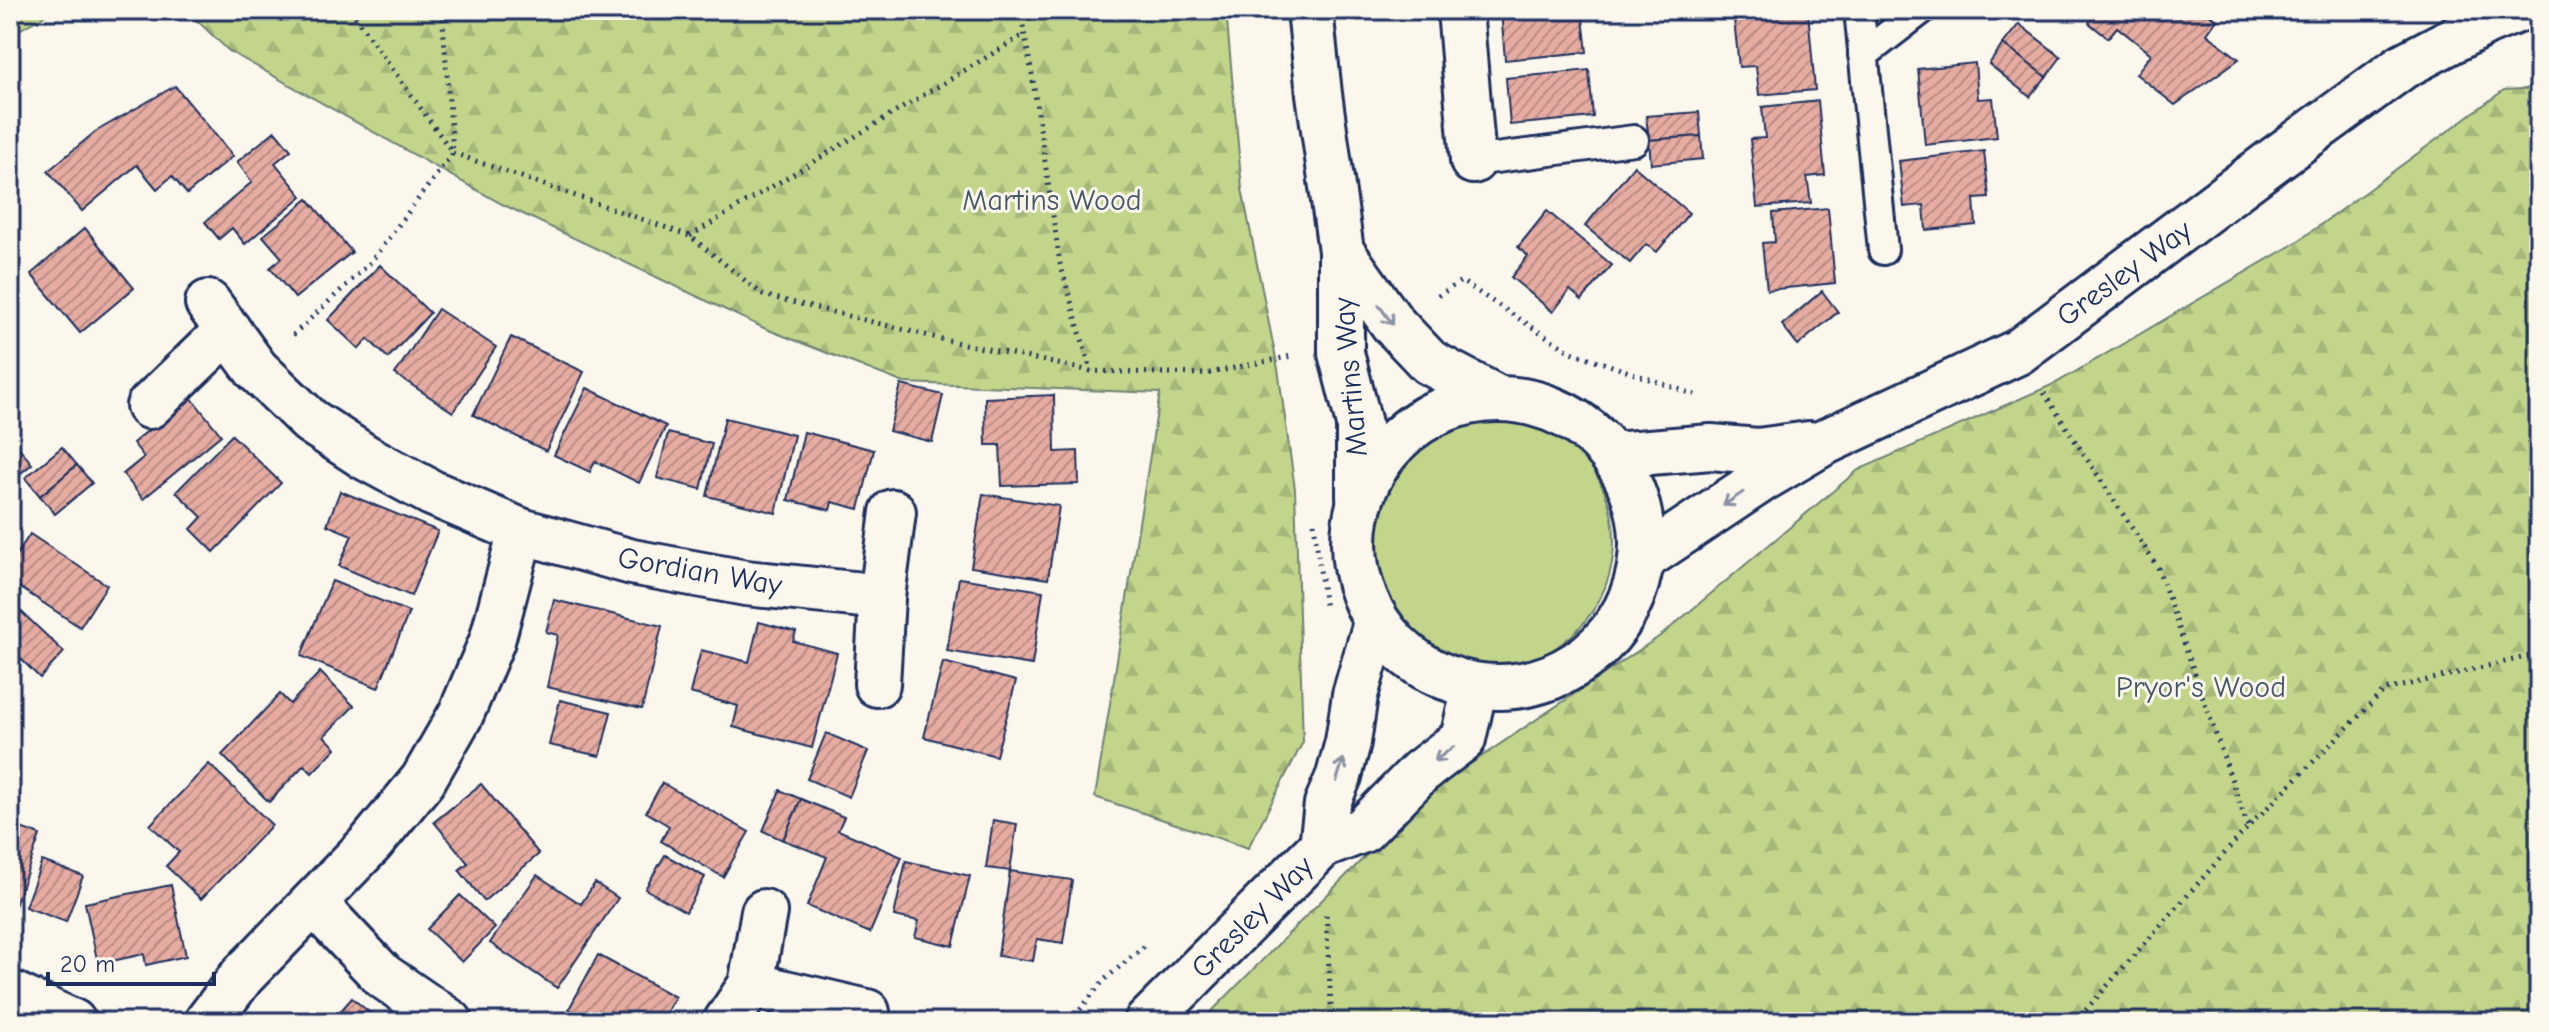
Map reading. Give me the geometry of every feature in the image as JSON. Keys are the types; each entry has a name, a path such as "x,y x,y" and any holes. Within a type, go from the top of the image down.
{"street":[{"name":"Martins Way","path":"1310,10 1341,251 1341,353 1359,424 1359,503"},
{"path":"1460,10 1473,161"},
{"name":"Gresley Way","path":"2403,66 2449,10"},
{"name":"Gresley Way","path":"1641,560 1764,478 1823,443 2018,352 2403,66 2487,22 2517,10"},
{"name":"Martins Way","path":"1341,251 1393,324 1429,362 1497,398"},
{"name":"Gordian Way","path":"149,406 218,316 256,369 310,421 365,457 432,493 521,531 632,562 718,578 882,597"},
{"path":"1497,398 1541,404 1581,424 1613,455 1631,486 1641,523 1641,560 1629,605 1602,643 1565,671 1521,686 1475,686 1437,675 1403,653 1376,623 1359,585 1353,544 1359,503 1379,460 1412,426 1454,405 1497,398"},
{"name":"Gresley Way","path":"1613,455 1711,447 1758,451 1823,443"},
{"path":"877,684 882,597 893,512"},
{"path":"207,1022 242,976 371,843 423,780 461,714 492,641 521,531"},
{"name":"Gresley Way","path":"1322,846 1327,804 1339,776 1355,695 1376,623"},
{"name":"Gresley Way","path":"1147,1022 1322,846 1363,830 1420,772 1463,739 1475,686"},
{"path":"314,903 383,976 450,1022"},
{"path":"726,1022 751,985 764,912"},
{"path":"751,985 867,1012"},
{"path":"10,993 73,1022"}],"lane":[{"path":"1859,10 1883,250"},
{"path":"1863,55 1921,10"},
{"path":"1473,161 1634,140"}],"path":[{"path":"350,10 453,153 690,236 763,295 950,341 1091,371 1205,374 1297,355 1298,369"},
{"path":"256,369 369,264 453,153 442,10"},
{"path":"1020,10 1060,263 1091,371"},
{"path":"690,236 1025,34"},
{"path":"1393,324 1461,281 1569,351 1699,396"},
{"path":"2018,352 2158,568 2248,827"},
{"path":"1313,514 1326,617"},
{"path":"2075,1022 2248,827 2385,690 2539,654"},
{"path":"1322,846 1332,1022"},
{"path":"1070,1022 1104,980 1149,942"}],"green space":[{"path":"10,10 54,10 21,29"},
{"name":"Martins Wood","path":"186,10 1226,10 1242,189 1278,369 1295,489 1303,742 1248,848 1095,797 1160,393 904,383 766,329 502,204 229,51"},
{"name":"Pryor's Wood","path":"2539,88 2539,1022 1201,1022 1429,792 1663,634 1858,470 2056,383 2297,242 2504,90"},
{"path":"1485,411 1534,421 1576,449 1604,491 1614,540 1604,589 1576,631 1534,659 1485,669 1436,659 1394,631 1366,589 1356,540 1366,491 1394,449 1436,421"}],"building":[{"path":"1582,10 1587,52 1505,60 1501,11"},
{"path":"1733,10 1808,11 1815,90 1759,95 1756,66 1739,67"},
{"path":"2098,10 2204,10 2217,20 2207,34 2239,59 2175,105 2136,74 2151,54 2117,27 2108,38 2089,23"},
{"path":"2019,24 2061,57 2046,77 2003,44"},
{"path":"2003,44 2046,77 2030,97 1989,64"},
{"path":"1975,63 1978,99 1993,98 1997,137 1925,145 1918,69"},
{"path":"1589,70 1593,117 1510,125 1506,78"},
{"path":"175,86 233,156 187,194 172,176 157,189 137,165 82,211 48,171 95,132"},
{"path":"1818,101 1825,175 1807,177 1811,203 1757,207 1750,139 1765,138 1762,107"},
{"path":"1699,112 1701,136 1649,140 1646,116"},
{"path":"275,131 291,150 275,163 302,196 245,244 232,228 219,239 205,222 252,182 237,162"},
{"path":"1701,136 1703,159 1651,164 1649,140"},
{"path":"1984,151 1989,198 1974,199 1976,225 1926,230 1924,205 1904,207 1899,161"},
{"path":"1634,166 1689,213 1657,252 1646,244 1630,263 1585,226"},
{"path":"308,199 352,252 295,298 270,268 282,258 263,236"},
{"path":"1828,208 1835,283 1767,290 1762,243 1775,242 1773,213"},
{"path":"1547,211 1612,265 1582,300 1570,290 1553,312 1511,277 1528,256 1518,247"},
{"path":"85,228 134,288 80,333 31,274"},
{"path":"380,265 430,313 388,358 368,339 359,349 328,320"},
{"path":"1822,291 1838,312 1798,345 1782,325"},
{"path":"438,309 496,347 453,412 395,374"},
{"path":"511,337 584,372 546,451 473,415"},
{"path":"901,385 943,395 932,442 889,431"},
{"path":"587,388 666,426 639,483 595,461 590,472 554,455"},
{"path":"1054,395 1055,452 1078,451 1079,484 1002,486 1000,445 986,445 985,398"},
{"path":"190,396 221,435 143,499 123,474 144,457 133,443"},
{"path":"725,418 794,435 776,513 707,496"},
{"path":"804,432 874,450 859,509 832,502 830,510 788,500"},
{"path":"668,433 712,444 701,489 657,478"},
{"path":"232,435 281,483 214,552 191,529 202,517 176,492"},
{"path":"10,436 32,464 10,482"},
{"path":"62,447 77,465 40,496 25,478"},
{"path":"77,465 92,483 55,514 40,496"},
{"path":"340,491 438,531 411,596 339,566 352,535 327,525"},
{"path":"983,494 1059,506 1048,579 971,567"},
{"path":"30,534 107,585 80,627 10,581 10,565"},
{"path":"959,578 1043,591 1032,665 947,651"},
{"path":"332,581 409,612 378,688 301,656"},
{"path":"554,600 662,626 642,709 547,687 558,635 546,632"},
{"path":"10,601 64,652 40,678 20,658 10,669"},
{"path":"759,622 796,632 793,641 837,653 812,748 733,727 738,706 690,693 701,650 749,662"},
{"path":"943,662 1016,681 996,756 924,737"},
{"path":"320,672 354,706 324,736 336,748 312,773 304,765 269,802 222,755 280,694 290,704"},
{"path":"560,700 611,712 600,756 549,745"},
{"path":"826,733 868,751 849,797 807,779"},
{"path":"209,764 272,825 201,899 166,866 179,852 150,825"},
{"path":"662,783 749,832 723,877 661,841 669,826 646,812"},
{"path":"481,784 539,854 484,901 459,870 468,863 434,822"},
{"path":"780,790 801,799 783,840 763,831"},
{"path":"801,799 844,817 838,830 902,857 870,933 807,906 827,857 783,840"},
{"path":"993,820 1017,824 1010,871 986,868"},
{"path":"10,824 40,835 15,906 10,904"},
{"path":"665,855 705,877 686,912 645,889"},
{"path":"42,861 83,876 66,922 25,907"},
{"path":"906,861 970,876 953,946 915,937 919,921 894,916"},
{"path":"1010,871 1072,880 1063,943 1037,939 1033,961 998,956"},
{"path":"537,875 581,904 595,883 618,898 557,988 490,943"},
{"path":"171,885 186,956 146,965 144,954 98,964 85,903"},
{"path":"460,895 495,928 462,962 427,929"},
{"path":"598,955 675,997 661,1022 591,1022 569,1009"},
{"path":"352,998 381,1022 331,1022"}]}
